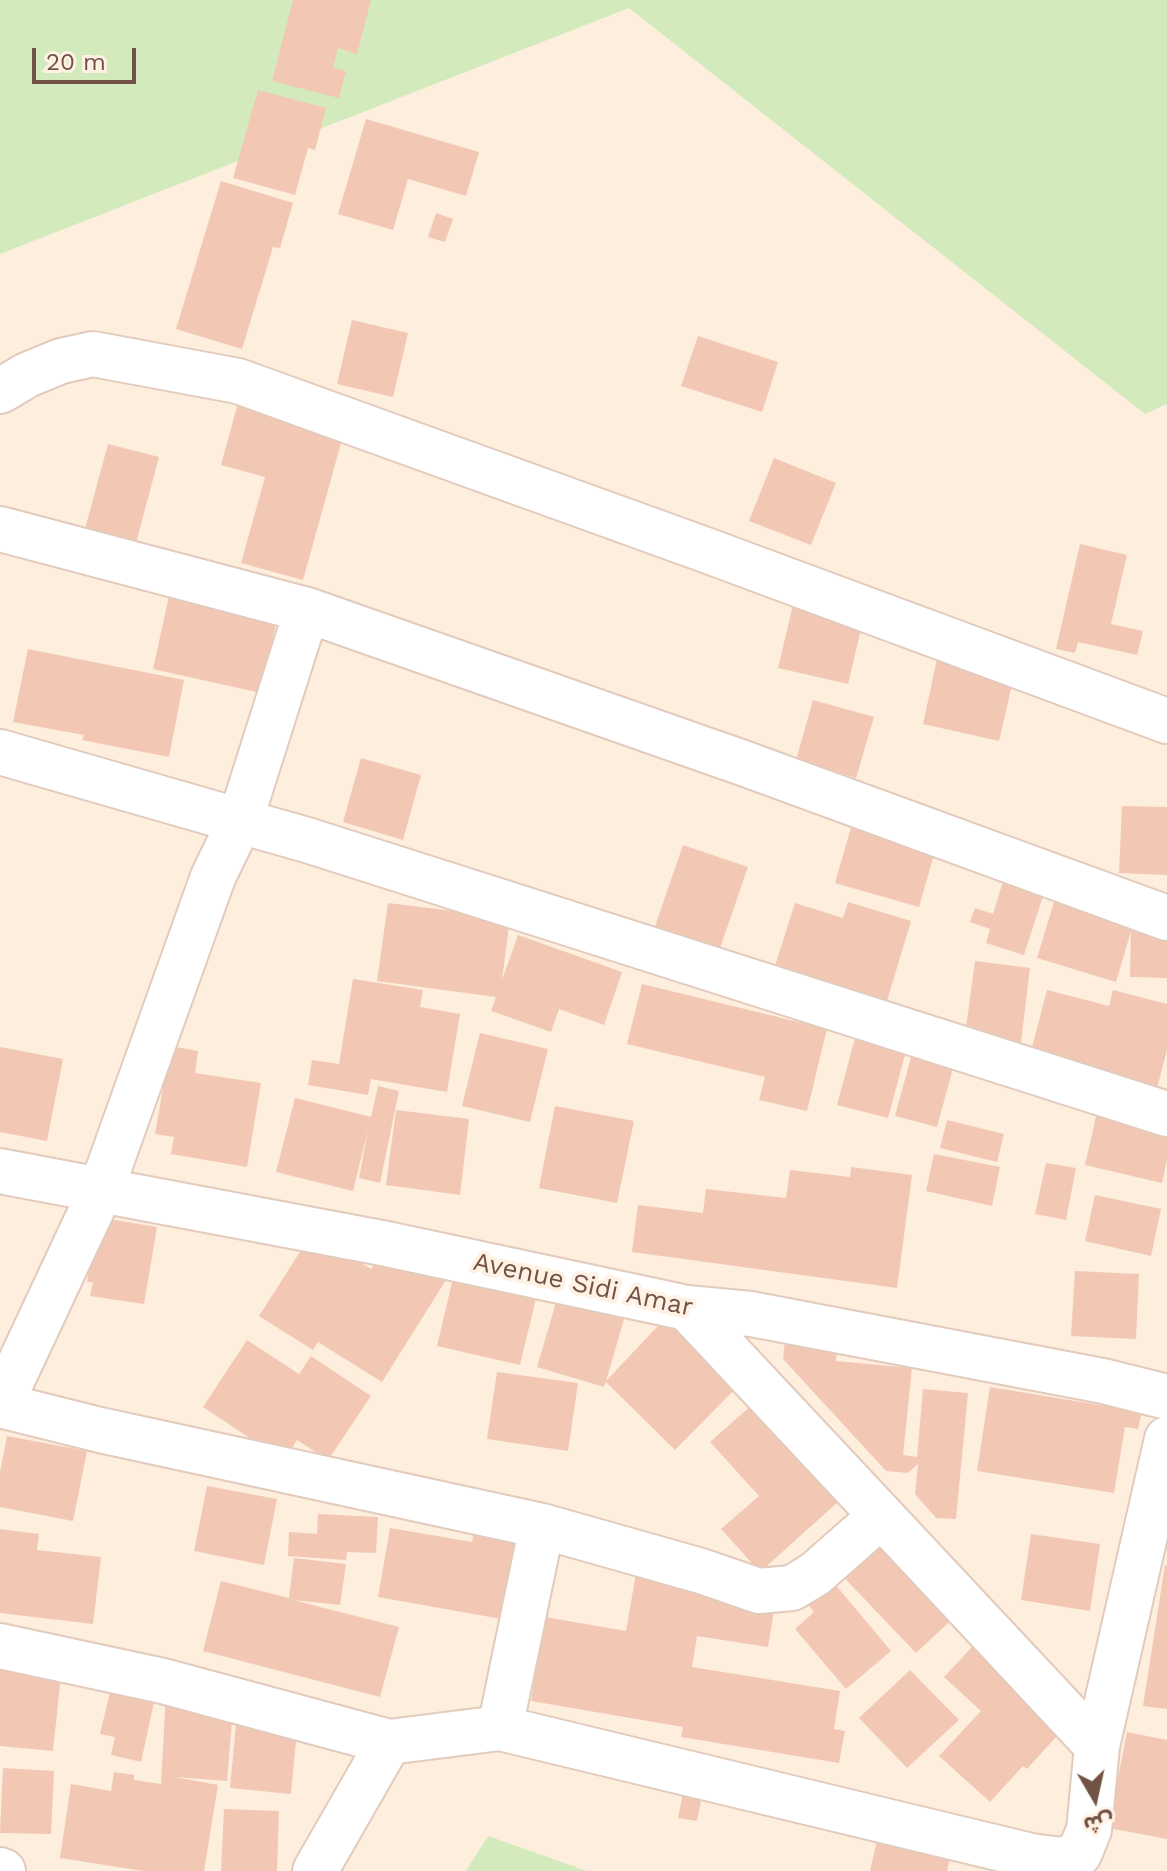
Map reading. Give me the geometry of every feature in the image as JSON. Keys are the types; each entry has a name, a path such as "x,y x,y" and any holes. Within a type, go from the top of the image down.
{"street":[{"path":"0,391 27,375 61,361 93,354 238,381 718,554 1167,721"},
{"path":"0,529 307,610 743,763 1167,918"},
{"path":"307,610 240,821 213,877 101,1190 0,1406 542,1526 701,1571 759,1591 792,1588 815,1574 881,1516"},
{"path":"0,752 307,840 1167,1114"},
{"name":"Avenue Sidi Amar","path":"0,1171 382,1243 687,1308 751,1314 1103,1381 1167,1397"},
{"path":"687,1308 1097,1746"},
{"path":"0,1646 163,1681 389,1742 500,1728 1031,1856 1061,1860 1079,1854 1089,1830 1097,1746 1167,1439"},
{"path":"500,1728 542,1526"},
{"path":"315,1871 389,1742"}],"green space":[{"path":"0,0 1167,0 1167,404 1145,414 629,8 0,254"},
{"path":"488,1836 587,1871 466,1871"}],"building":[{"path":"293,0 371,0 357,54 338,48 333,68 346,71 339,98 272,81"},
{"path":"258,90 326,108 315,150 308,148 295,195 233,178"},
{"path":"366,119 479,152 466,196 408,179 393,230 338,214"},
{"path":"221,181 293,203 280,248 273,247 242,349 176,329"},
{"path":"436,213 453,219 445,242 428,237"},
{"path":"352,320 408,333 393,397 337,384"},
{"path":"698,336 778,362 762,412 681,386"},
{"path":"242,388 348,418 303,580 241,563 265,477 221,465"},
{"path":"108,444 159,457 136,543 85,529"},
{"path":"774,458 836,483 811,545 749,521"},
{"path":"1080,544 1127,555 1111,624 1143,631 1137,655 1078,642 1075,653 1056,649"},
{"path":"170,591 278,615 261,693 153,669"},
{"path":"793,605 863,621 848,684 778,668"},
{"path":"28,649 184,680 169,757 82,740 84,735 13,722"},
{"path":"937,659 1014,676 999,741 923,724"},
{"path":"813,700 874,717 856,778 796,760"},
{"path":"361,758 421,775 403,840 343,822"},
{"path":"1122,806 1167,807 1167,875 1119,873"},
{"path":"852,824 935,851 919,907 835,883"},
{"path":"683,845 748,867 718,954 653,932"},
{"path":"1005,875 1046,887 1024,955 986,943 990,929 970,922 975,908 993,914"},
{"path":"1057,892 1136,916 1132,930 1167,931 1167,978 1130,977 1131,931 1116,982 1037,958"},
{"path":"848,902 911,921 887,1001 775,966 795,903 843,918"},
{"path":"388,903 510,918 502,980 518,935 622,972 604,1025 559,1009 551,1032 491,1011 496,997 377,981"},
{"path":"975,961 1030,968 1020,1050 964,1043"},
{"path":"353,979 423,990 420,1007 460,1014 447,1092 371,1079 368,1095 308,1085 312,1060 339,1064"},
{"path":"642,984 827,1029 807,1111 759,1100 765,1077 627,1044"},
{"path":"1047,990 1109,1006 1113,990 1167,1004 1167,1050 1157,1088 1030,1055"},
{"path":"858,1027 909,1040 888,1118 837,1105"},
{"path":"480,1033 548,1049 530,1122 462,1106"},
{"path":"170,1046 198,1051 195,1073 261,1083 247,1167 171,1154 174,1137 155,1134"},
{"path":"914,1046 956,1057 937,1127 895,1116"},
{"path":"0,1047 63,1059 47,1141 0,1132"},
{"path":"378,1086 399,1091 380,1183 359,1178 368,1130 353,1191 276,1172 295,1098 371,1117"},
{"path":"555,1106 634,1121 617,1203 539,1188"},
{"path":"1098,1108 1167,1124 1167,1160 1162,1183 1085,1165"},
{"path":"396,1110 469,1119 460,1195 386,1185"},
{"path":"947,1120 1004,1134 997,1162 940,1148"},
{"path":"934,1154 1000,1167 992,1206 926,1191"},
{"path":"1046,1163 1076,1168 1066,1220 1035,1214"},
{"path":"851,1167 912,1175 897,1288 632,1252 638,1205 703,1213 706,1189 786,1198 790,1170 850,1177"},
{"path":"1095,1195 1161,1209 1151,1256 1085,1241"},
{"path":"97,1217 157,1227 144,1304 90,1296 93,1282 87,1282"},
{"path":"312,1233 371,1269 387,1244 446,1280 382,1382 318,1342 313,1350 259,1316"},
{"path":"455,1270 538,1290 520,1365 437,1346"},
{"path":"1075,1271 1139,1274 1136,1339 1071,1336"},
{"path":"560,1289 627,1309 606,1381 672,1311 744,1380 675,1450 606,1382 604,1387 537,1367"},
{"path":"247,1340 299,1374 311,1356 371,1396 328,1460 297,1440 284,1461 203,1407"},
{"path":"785,1341 837,1346 836,1361 912,1368 903,1455 917,1457 923,1389 968,1393 956,1519 936,1518 915,1494 918,1464 908,1473 886,1471 783,1359"},
{"path":"497,1372 578,1383 568,1451 487,1439"},
{"path":"990,1387 1142,1412 1138,1429 1125,1427 1114,1493 977,1471"},
{"path":"762,1396 848,1493 760,1572 721,1529 759,1496 710,1442"},
{"path":"7,1436 87,1451 73,1521 0,1507 0,1472"},
{"path":"207,1486 277,1499 264,1565 194,1551"},
{"path":"318,1514 378,1517 376,1553 347,1552 346,1560 288,1556 289,1532 317,1534"},
{"path":"879,1523 962,1610 916,1653 833,1566"},
{"path":"475,1524 522,1531 507,1620 378,1597 390,1528 472,1542"},
{"path":"0,1529 39,1534 37,1550 101,1557 93,1624 0,1613"},
{"path":"1031,1534 1100,1544 1090,1611 1021,1600"},
{"path":"294,1558 346,1564 340,1605 293,1600 399,1627 380,1697 203,1651 221,1581 289,1598"},
{"path":"638,1562 778,1586 768,1647 697,1636 692,1667 840,1691 834,1729 845,1731 839,1763 681,1737 683,1727 531,1701 545,1617 626,1631"},
{"path":"1167,1565 1167,1709 1143,1706"},
{"path":"823,1570 891,1651 846,1689 795,1629 814,1612 797,1592"},
{"path":"986,1632 1077,1714 1027,1769 1023,1766 990,1802 939,1756 981,1711 944,1677"},
{"path":"0,1669 61,1675 53,1751 0,1746"},
{"path":"910,1670 959,1720 907,1768 859,1718"},
{"path":"111,1688 155,1698 141,1762 111,1755 115,1737 100,1734"},
{"path":"166,1693 234,1698 227,1781 175,1777 218,1785 204,1871 143,1871 60,1858 71,1784 111,1791 114,1772 134,1775 134,1780 161,1784"},
{"path":"237,1714 298,1720 291,1794 230,1788"},
{"path":"1127,1732 1167,1740 1167,1839 1108,1828"},
{"path":"3,1768 54,1771 51,1834 0,1833"},
{"path":"685,1783 704,1786 697,1821 678,1818"},
{"path":"224,1809 279,1811 277,1871 221,1871"},
{"path":"879,1832 952,1849 947,1871 870,1871"}]}
